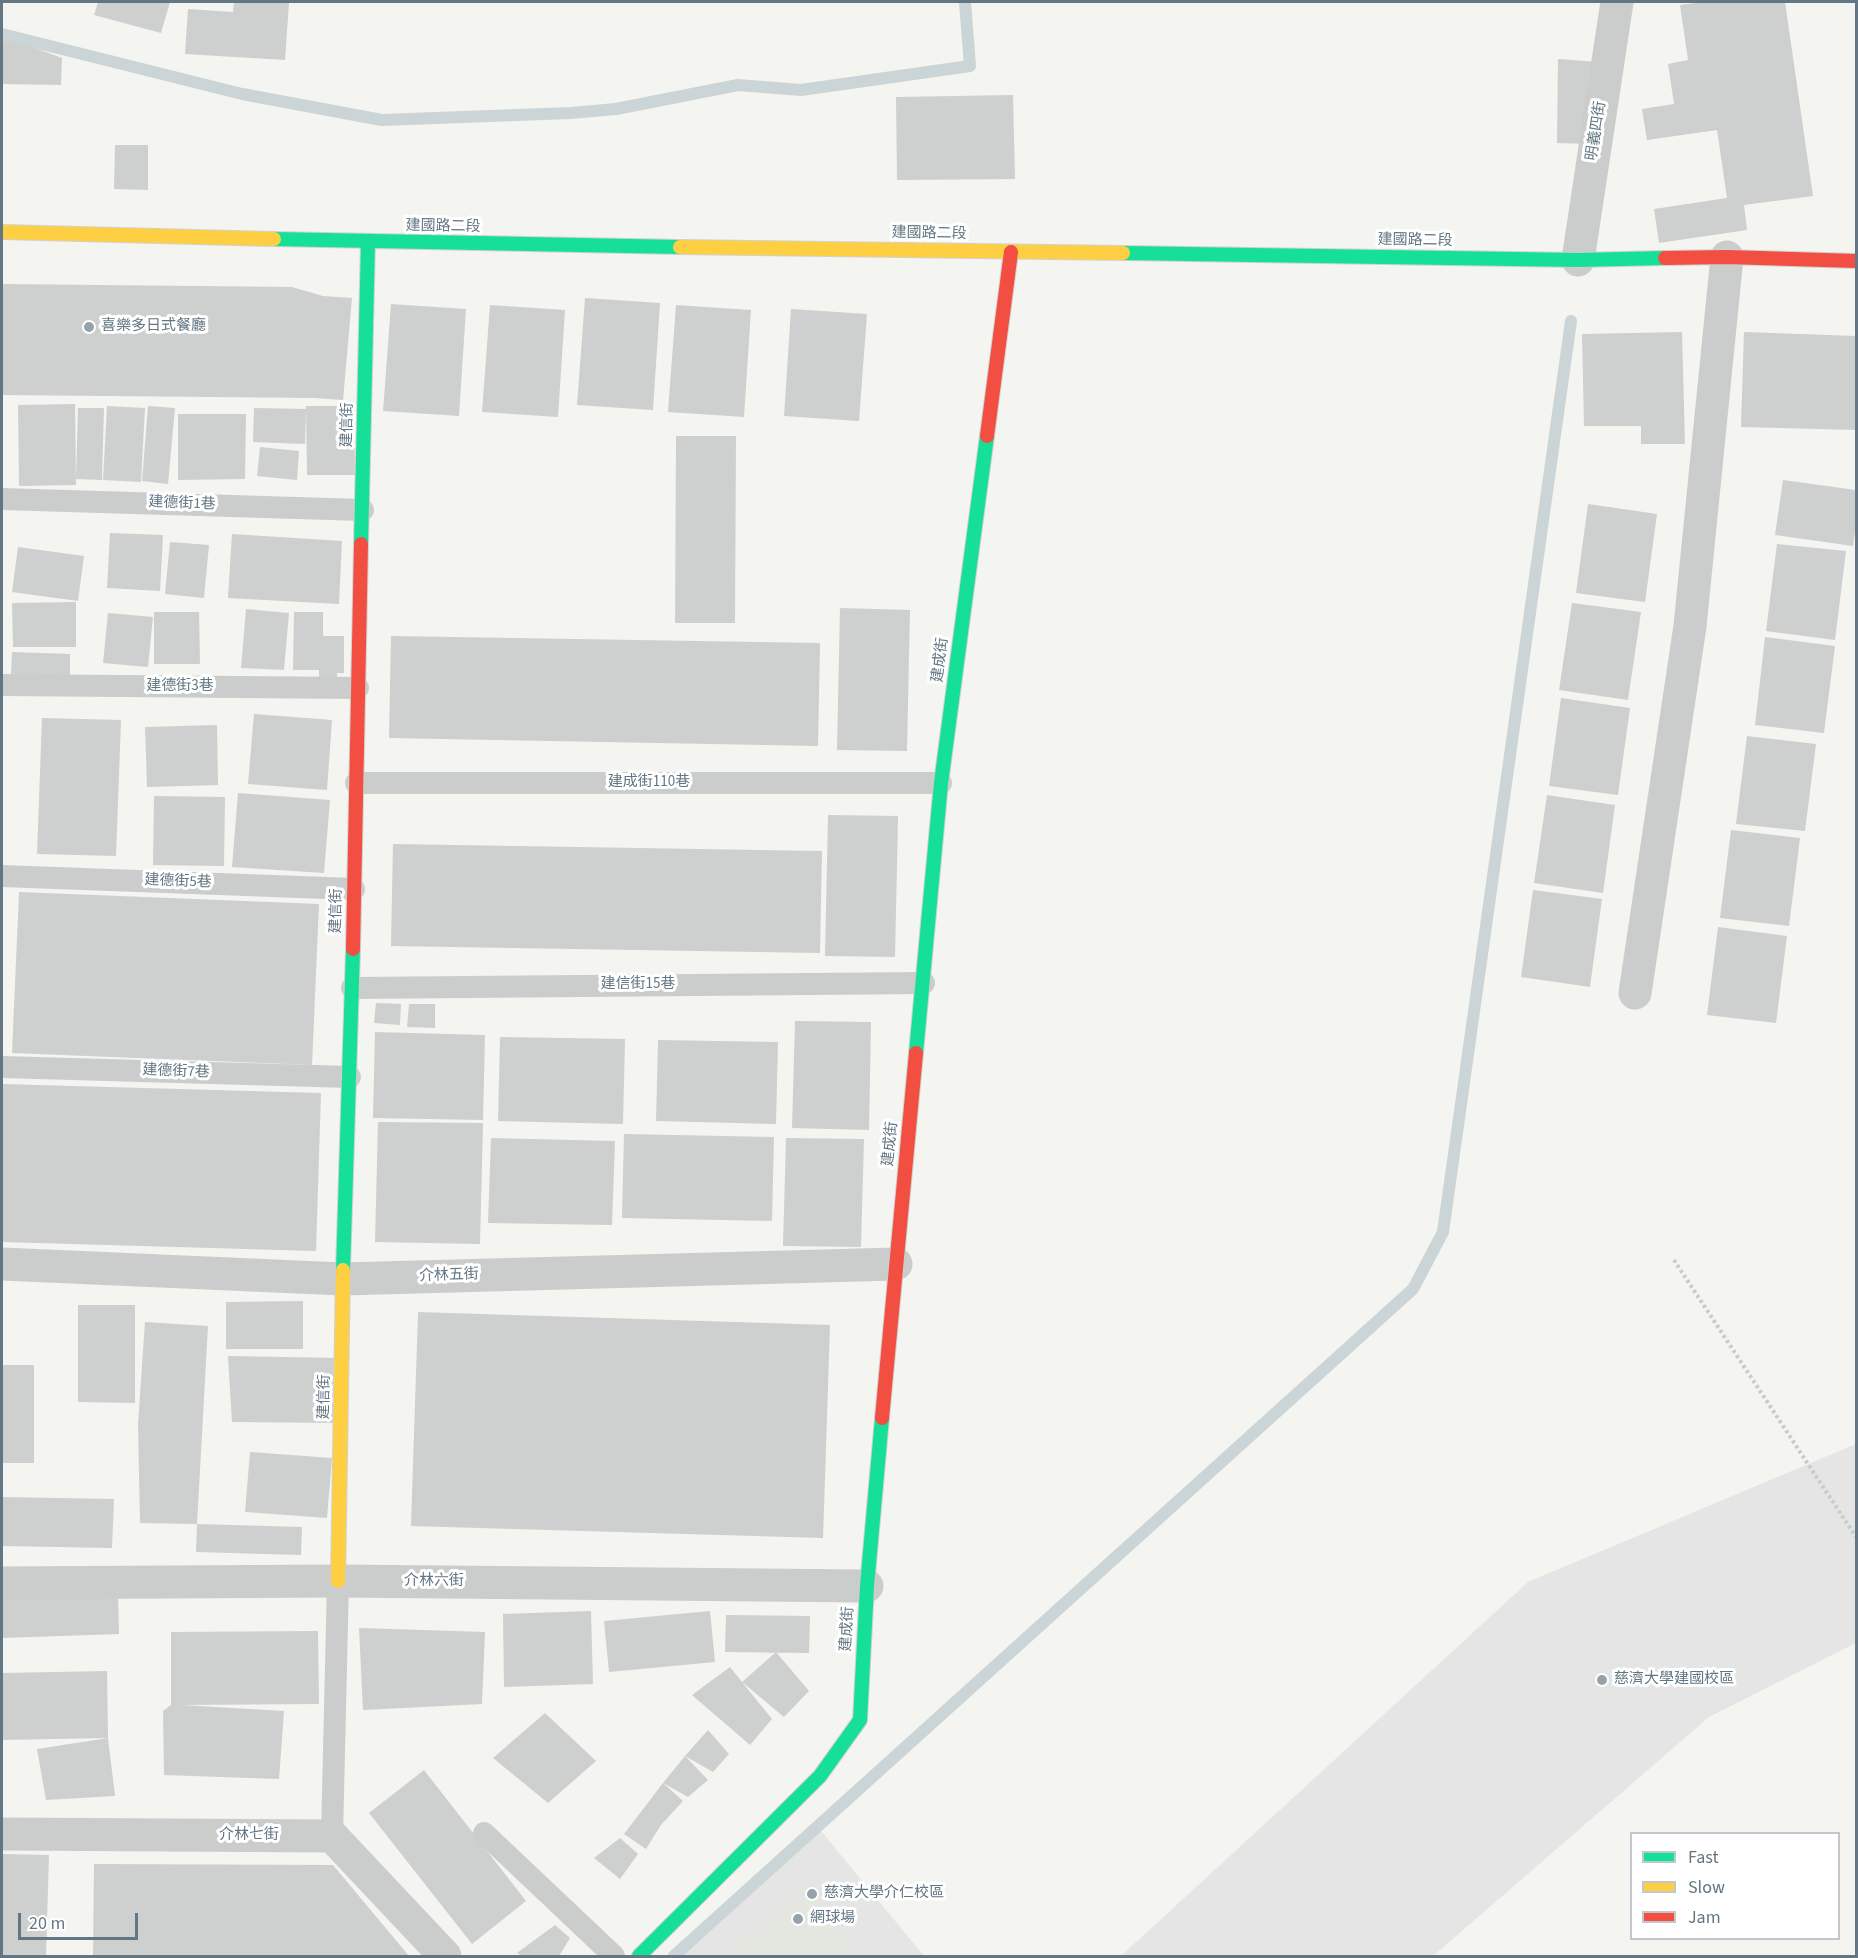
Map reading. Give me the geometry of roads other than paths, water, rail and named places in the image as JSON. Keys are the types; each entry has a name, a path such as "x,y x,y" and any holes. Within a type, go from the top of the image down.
{"street":[{"name":"明義四街","path":"1578,260 1617,2"},
{"name":"建國路二段","path":"2,232 368,242 1578,260 1726,257 1857,261"},
{"name":"建信街","path":"338,1581 368,242"},
{"name":"建成街","path":"639,1956 820,1776 860,1720 867,1586 941,783 1011,252"},
{"path":"1635,993 1690,626 1726,257"},
{"name":"介林五街","path":"2,1264 343,1279 896,1264"},
{"name":"介林六街","path":"2,1582 338,1581 867,1586"},
{"name":"介林七街","path":"2,1834 332,1836"},
{"path":"332,1836 445,1956"}],"lane":[{"name":"建德街1巷","path":"2,499 363,510"},
{"name":"建德街3巷","path":"2,686 358,688"},
{"name":"建成街110巷","path":"356,783 941,783"},
{"name":"建德街5巷","path":"2,876 354,889"},
{"name":"建信街15巷","path":"352,988 924,983"},
{"name":"建德街7巷","path":"2,1066 350,1077"},
{"path":"332,1836 338,1581"},
{"path":"484,1833 614,1956"}],"waterway":[{"path":"2,34 242,94 382,120 571,113 616,109 738,85 801,90 970,66 965,2"},
{"path":"674,1956 1413,1289 1443,1232 1571,321"}],"place":[{"name":"喜樂多日式餐廳","path":"89,327"},
{"name":"慈濟大學建國校區","path":"1602,1680"},
{"name":"慈濟大學介仁校區","path":"812,1894"},
{"name":"網球場","path":"798,1919"}]}
